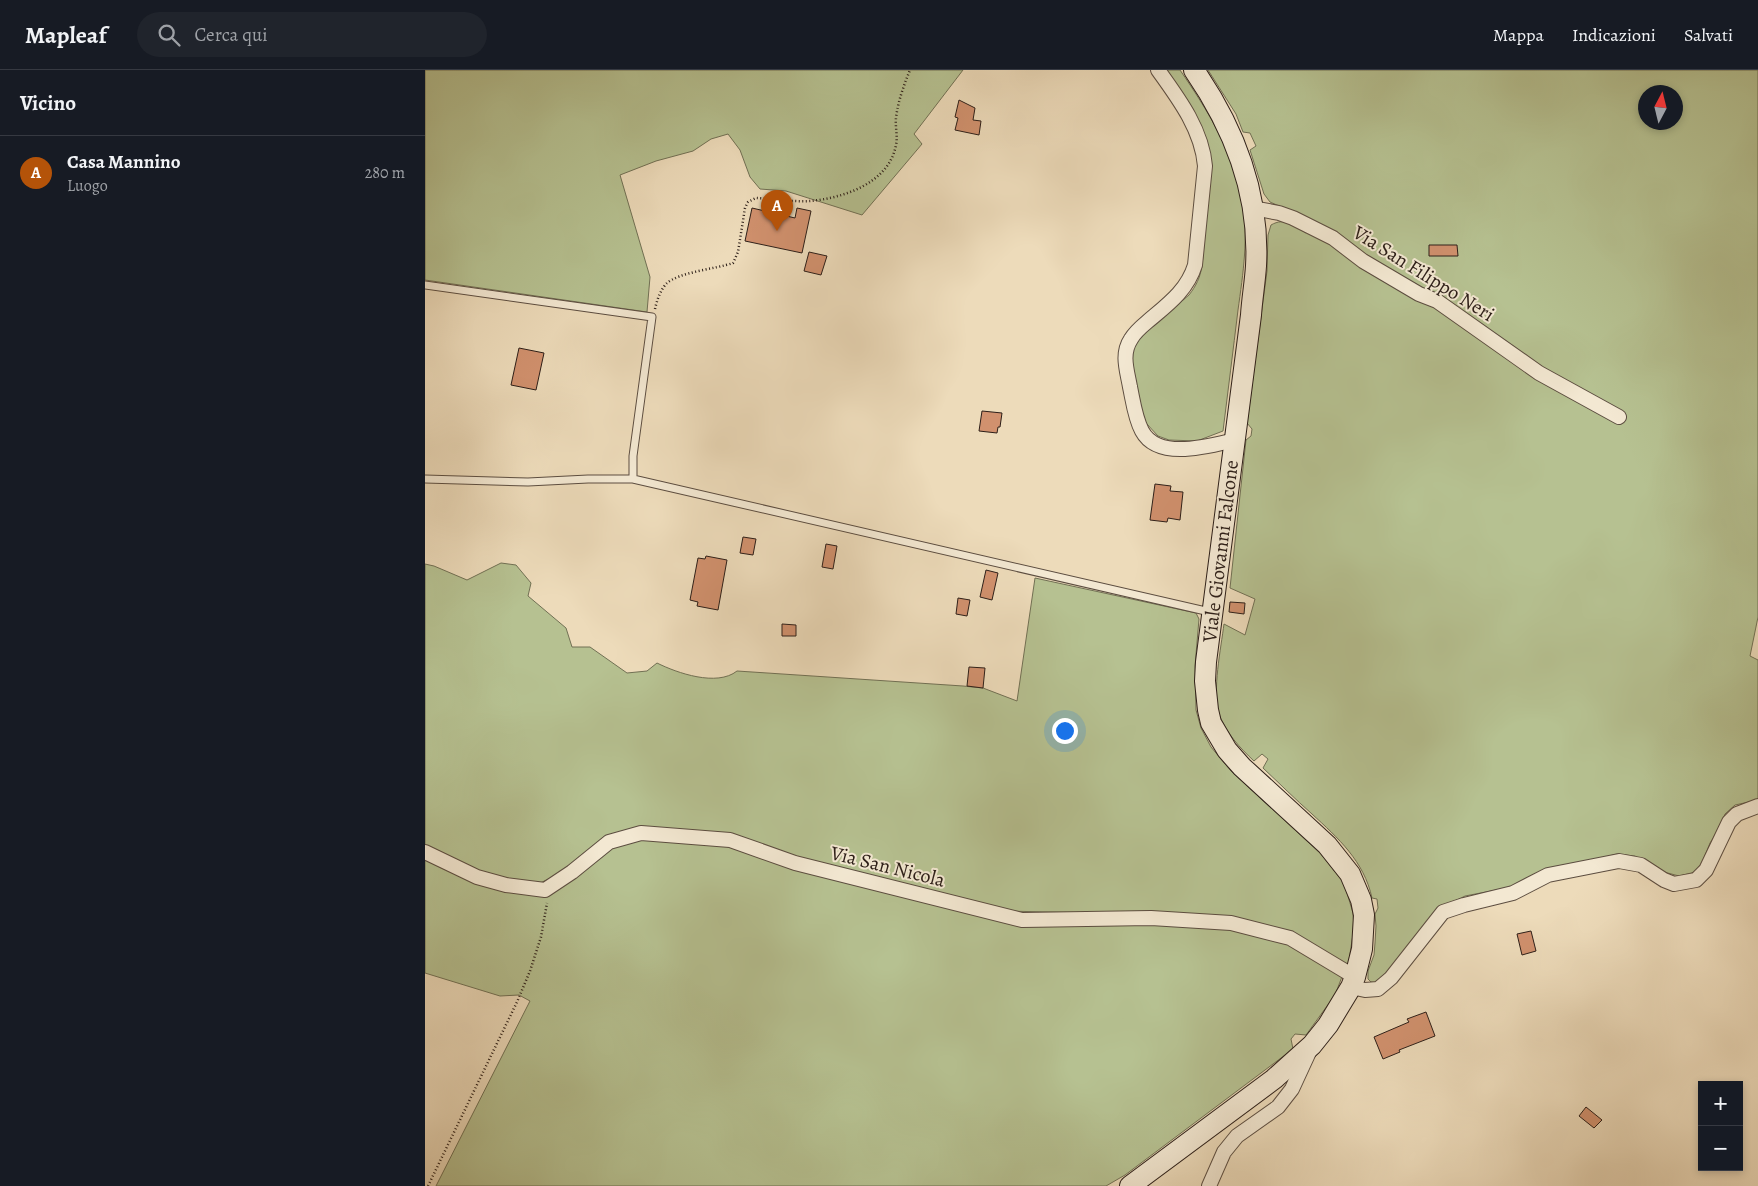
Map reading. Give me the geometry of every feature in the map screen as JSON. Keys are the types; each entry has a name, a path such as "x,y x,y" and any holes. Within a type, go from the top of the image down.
{"street":[{"path":"1158,70 1196,130 1204,151 1205,166 1195,265 1191,278 1182,291 1136,332 1127,348 1125,358 1137,417 1145,436 1159,446 1198,448 1235,440"},
{"name":"Viale Giovanni Falcone","path":"1194,70 1211,96 1235,141 1251,190 1256,243 1256,266 1205,681 1207,710 1211,723 1227,750 1242,767 1327,845 1350,874 1361,900 1364,915 1362,949 1353,982 1328,1025 1312,1045"},
{"name":"Via San Filippo Neri","path":"1253,208 1279,213 1333,238 1363,261 1411,290 1437,301 1539,372 1619,417"},
{"path":"1353,982 1365,990 1378,989 1391,978 1443,912 1513,893 1548,875 1619,861 1641,866 1674,884 1696,880 1706,870 1729,822 1737,814 1758,806"},
{"name":"Via San Nicola","path":"545,890 572,872 609,842 641,833 730,840 795,863 1022,920 1151,918 1231,923 1290,938 1353,982"},
{"path":"425,852 477,877 506,885 545,890"},
{"path":"1130,1186 1274,1079 1312,1045"},
{"path":"1209,1186 1224,1152 1237,1136 1278,1107 1292,1090 1312,1045"}],"lane":[{"path":"425,285 653,317 633,456 633,479"},
{"path":"425,479 528,482 633,479 1213,613"}],"path":[{"path":"653,317 659,295 667,284 678,277 733,263 738,252 745,208 748,202 756,198 808,201 838,196 869,184 883,172 891,160 897,143 896,118 903,88 910,70"},
{"path":"428,1186 517,1002 530,971 541,937 548,906 545,890"}],"green space":[{"path":"425,70 963,70 914,134 922,144 862,215 786,191 760,189 750,177 740,150 728,134 711,139 693,151 656,161 620,175 650,277 647,312 425,280"},
{"path":"1164,70 1180,70 1210,116 1226,148 1238,182 1244,214 1243,269 1223,431 1197,441 1169,440 1158,436 1146,423 1131,358 1137,339 1189,295 1197,282 1202,266 1211,168"},
{"path":"1208,70 1758,70 1758,617 1750,656 1758,660 1758,800 1735,805 1725,814 1702,863 1695,872 1679,876 1664,872 1635,856 1617,854 1549,871 1517,886 1465,896 1441,908 1387,975 1376,983 1368,979 1368,971 1374,955 1375,914 1378,908 1377,899 1372,898 1363,873 1340,841 1263,768 1268,759 1262,754 1254,761 1229,734 1219,714 1217,705 1218,669 1224,624 1245,635 1255,599 1230,588 1246,440 1251,436 1252,429 1247,423 1267,271 1268,235 1271,225 1281,222 1289,223 1306,233 1313,221 1270,202 1264,194 1250,150 1256,146 1250,133 1243,132 1236,114"},
{"path":"501,563 516,565 531,583 528,596 566,628 572,647 590,647 627,673 647,671 657,663 675,671 697,677 719,678 729,676 737,671 963,686 983,688 1017,701 1035,578 1196,613 1199,619 1195,666 1196,710 1201,728 1211,747 1231,771 1321,854 1344,883 1353,913 1354,928 1348,966 1289,934 1151,914 1001,911 810,862 730,835 631,830 565,871 536,885 497,879 425,845 425,564 467,580"},
{"path":"644,837 727,843 1022,923 1150,922 1230,927 1286,942 1343,974 1335,995 1306,1035 1295,1034 1291,1039 1293,1049 1125,1175 1106,1186 436,1186 530,1001 519,995 500,996 425,973 425,860 551,893 574,879 612,847"}],"building":[{"path":"959,100 975,108 973,120 981,121 979,135 955,130 958,118 955,117"},
{"path":"752,208 795,218 797,208 811,211 802,253 745,241"},
{"path":"1429,245 1457,245 1458,256 1429,256"},
{"path":"809,252 827,256 821,275 804,271"},
{"path":"519,348 544,353 536,390 511,385"},
{"path":"982,411 1002,413 997,433 979,431"},
{"path":"1155,484 1171,486 1170,491 1183,492 1180,520 1168,518 1167,522 1150,520"},
{"path":"743,537 756,539 753,555 740,553"},
{"path":"826,544 837,546 833,569 822,567"},
{"path":"706,556 727,560 718,610 697,606 698,602 690,600 698,558 705,559"},
{"path":"986,570 998,573 992,600 980,597"},
{"path":"958,598 970,600 967,616 956,614"},
{"path":"1230,602 1245,603 1244,614 1229,612"},
{"path":"782,624 796,625 796,636 782,636"},
{"path":"969,667 985,668 983,688 967,686"},
{"path":"1531,931 1536,951 1522,955 1517,934"},
{"path":"1426,1012 1435,1036 1399,1050 1400,1052 1383,1059 1374,1037 1409,1022 1407,1019"},
{"path":"1586,1107 1602,1120 1594,1128 1579,1116"}],"place":[{"name":"Casa Mannino","path":"777,231"}]}
